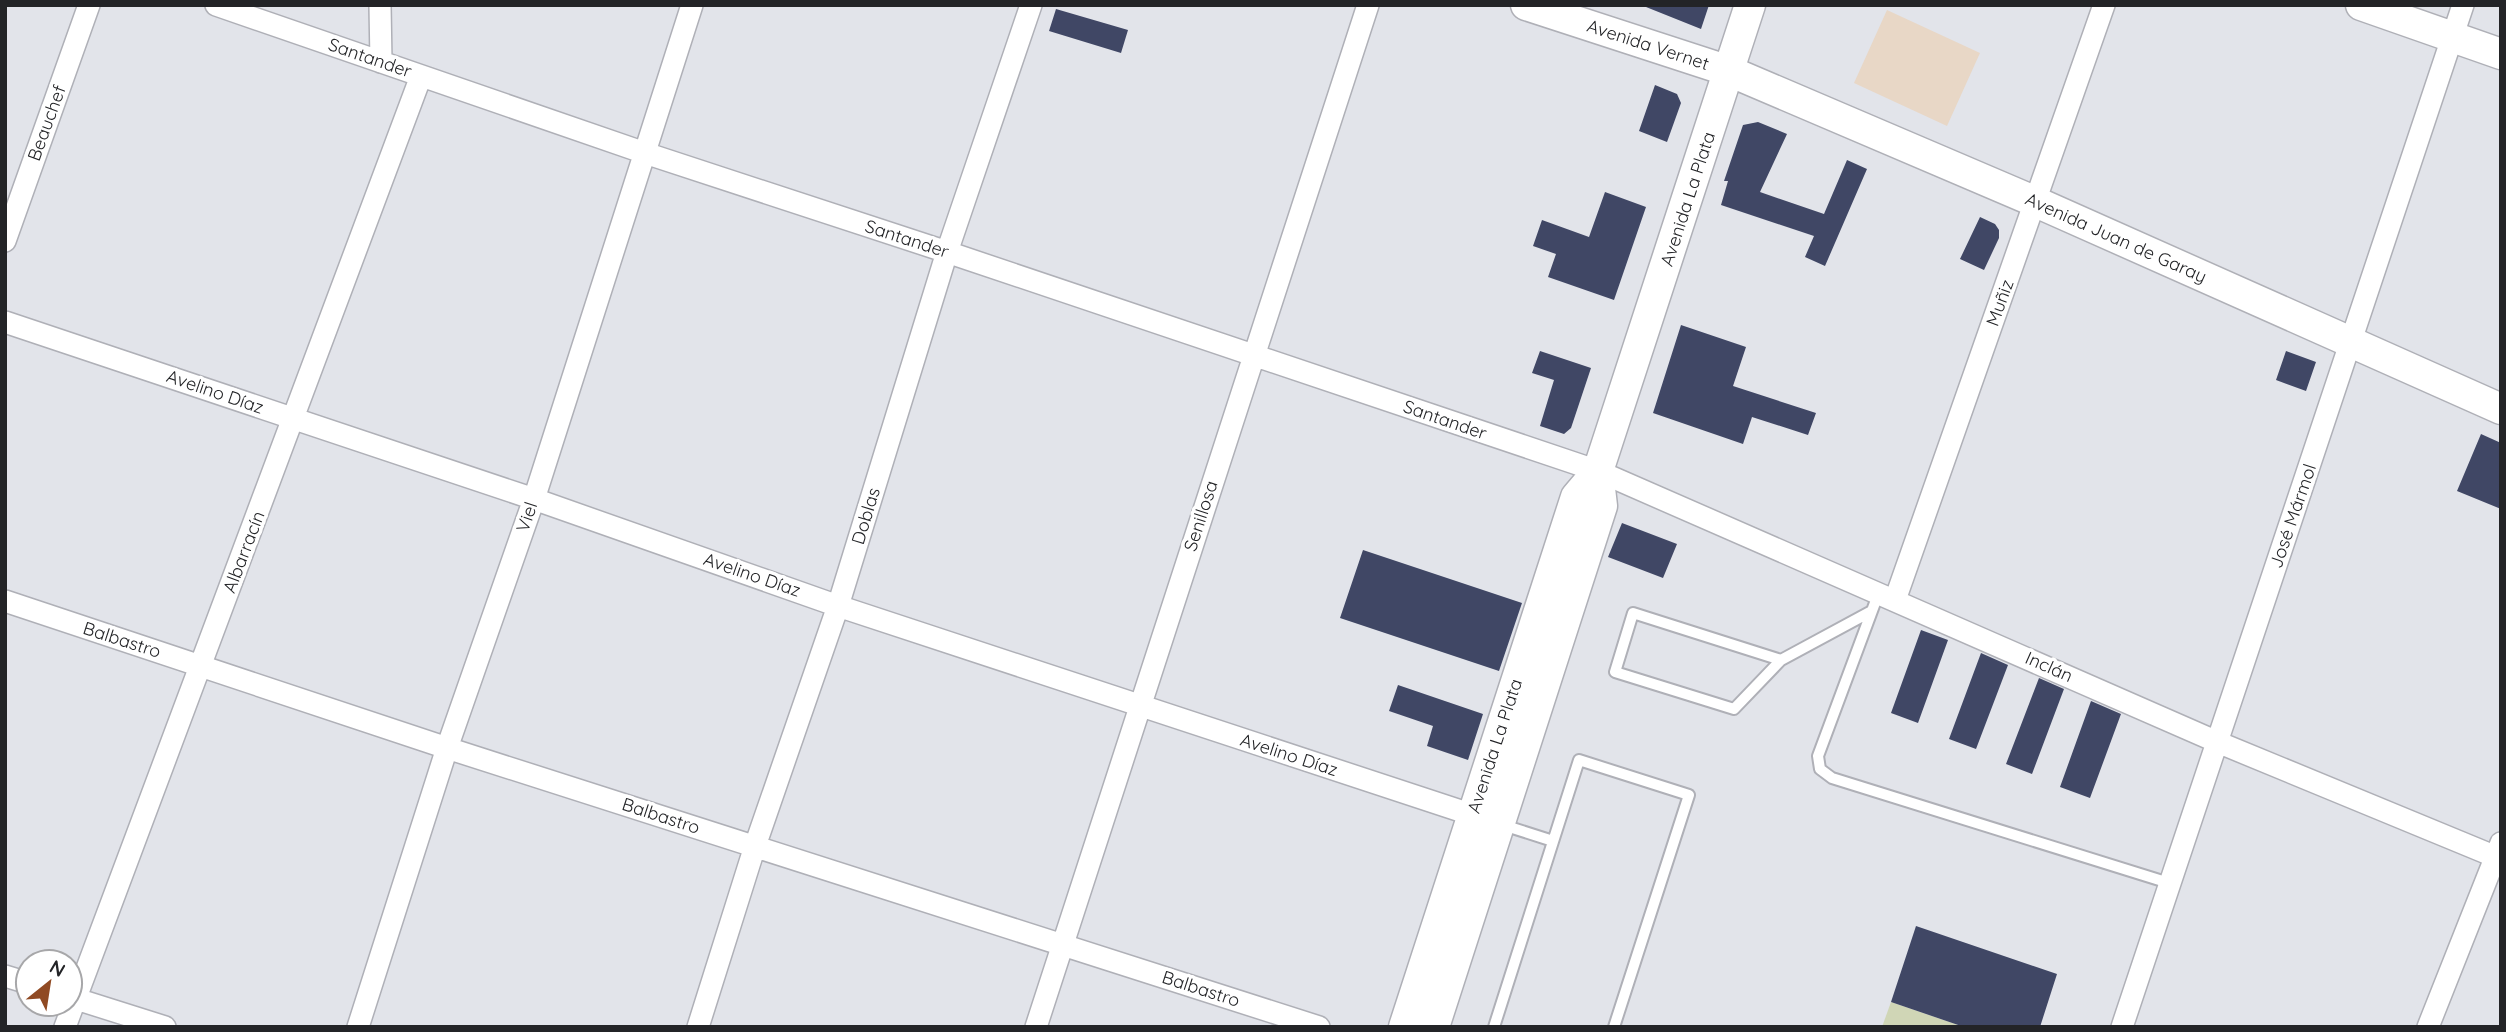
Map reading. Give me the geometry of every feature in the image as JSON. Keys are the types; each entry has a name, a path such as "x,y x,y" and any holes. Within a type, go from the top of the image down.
{"main road":[{"name":"Avenida Vernet","path":"1526,5 1730,72"},
{"name":"Avenida La Plata","path":"1404,1027 1487,820 1602,506 1598,471 1750,5"},
{"path":"2361,5 2501,54"},
{"name":"Avenida Juan de Garay","path":"1730,72 2036,202 2501,409"},
{"name":"Avenida La Plata","path":"1434,1027 1487,820"}],"street":[{"name":"Beauchef","path":"5,241 89,5"},
{"name":"Santander","path":"216,5 645,153 1598,471"},
{"path":"380,5 381,62"},
{"name":"Viel","path":"358,1027 447,748 534,499 692,5"},
{"name":"Doblas","path":"698,1027 755,846 838,606 947,252 1031,5"},
{"name":"Senillosa","path":"1036,1027 1368,5"},
{"name":"Muñiz","path":"1887,596 2036,202 2104,5"},
{"name":"José Mármol","path":"2122,1027 2463,5"},
{"name":"Albarracín","path":"84,969 201,666 421,76"},
{"name":"Avelino Díaz","path":"5,322 534,499 838,606 1487,820"},
{"name":"Inclán","path":"1598,471 2216,741 2499,853"},
{"name":"Balbastro","path":"5,601 447,748 1319,1027"},
{"path":"2428,1027 2499,853"},
{"path":"84,1001 165,1027"}],"lane":[{"path":"1781,660 1633,613 1615,672 1734,709 1781,660 1870,612 1887,596"},
{"path":"1870,612 1818,756 1820,769 1832,778 2169,883"},
{"path":"1494,1027 1579,760 1689,795 1614,1027"},
{"path":"1487,820 1553,841"}],"shaded area":[{"path":"1887,10 1980,53 1947,126 1854,83"}],"green space":[{"path":"1891,1002 1964,1027 1882,1027"}],"building":[{"path":"1641,5 1709,5 1701,29"},
{"path":"1056,9 1128,30 1121,53 1049,31"},
{"path":"1655,85 1677,94 1681,103 1667,142 1639,131"},
{"path":"1758,122 1787,134 1760,192 1824,214 1847,160 1867,169 1825,266 1805,257 1814,236 1721,205 1728,181 1724,181 1743,125"},
{"path":"1605,192 1646,207 1614,300 1548,277 1556,254 1533,246 1542,220 1589,237"},
{"path":"1980,217 1995,224 1999,230 1999,238 1984,270 1960,259"},
{"path":"1681,325 1746,347 1733,386 1816,413 1808,435 1752,417 1743,444 1653,413"},
{"path":"1540,351 1591,368 1571,428 1564,434 1540,426 1554,380 1532,373"},
{"path":"2286,351 2316,362 2306,391 2276,380"},
{"path":"2481,434 2501,443 2501,509 2457,491"},
{"path":"1622,523 1677,544 1663,578 1608,557"},
{"path":"1363,550 1522,603 1499,671 1340,618"},
{"path":"1921,630 1948,640 1918,723 1891,713"},
{"path":"1981,653 2008,665 1976,749 1949,739"},
{"path":"2039,678 2064,689 2032,774 2006,764"},
{"path":"1398,685 1483,714 1468,760 1427,746 1433,726 1389,711"},
{"path":"2091,701 2121,714 2090,798 2060,787"},
{"path":"1916,926 2057,974 2040,1027 1964,1027 1891,1002"}]}
